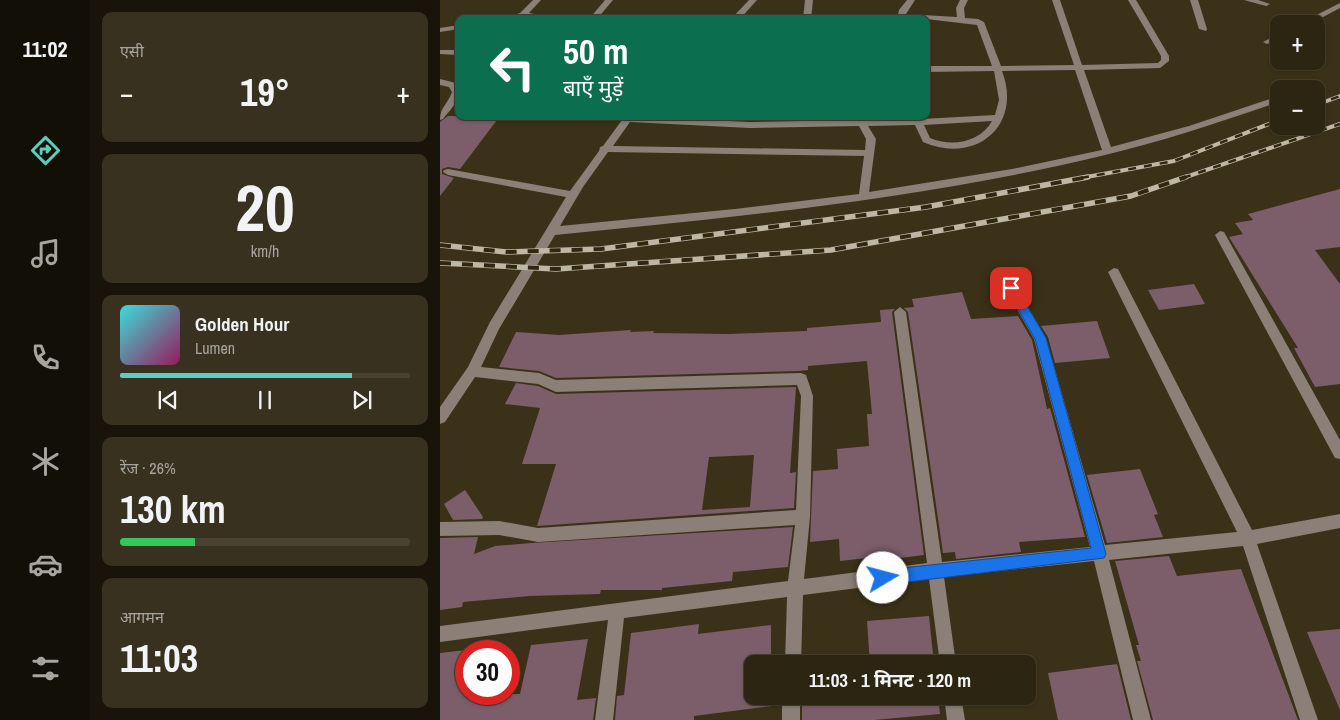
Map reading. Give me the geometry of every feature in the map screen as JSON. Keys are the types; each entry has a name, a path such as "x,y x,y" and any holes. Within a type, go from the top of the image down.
{"street":[{"path":"523,15 537,0"},
{"path":"596,15 609,0"},
{"path":"739,15 752,0"},
{"path":"807,15 809,0"},
{"path":"902,15 911,0"},
{"path":"961,19 960,8 964,0"},
{"path":"1056,0 1077,66 1108,151"},
{"path":"930,69 1077,66 1145,67 1160,64 1165,61 1165,56 1132,0"},
{"path":"1194,0 1204,29"},
{"path":"1248,0 1266,4"},
{"path":"1321,15 1340,5"},
{"path":"918,120 926,140 933,144 957,145 984,139 1003,111 1004,97 998,69 981,24 978,21 930,18"},
{"path":"440,30 455,28"},
{"path":"440,52 455,52"},
{"path":"440,82 453,85 455,90"},
{"path":"440,118 454,101 455,96"},
{"path":"551,231 668,220 970,180 1146,143 1231,117 1270,102"},
{"path":"930,119 999,118"},
{"path":"440,418 446,397 472,371 494,326 573,195 603,149 627,120"},
{"path":"664,120 750,125 842,120"},
{"path":"861,120 871,139 864,195"},
{"path":"603,149 869,153"},
{"path":"448,172 573,195"},
{"path":"1220,235 1340,453"},
{"path":"1114,272 1248,538 1284,652 1309,720"},
{"path":"1011,288 1040,338 1100,554 1142,720"},
{"path":"900,312 947,655"},
{"path":"472,371 539,379 556,386 801,379 807,396 803,517 795,590 792,655"},
{"path":"440,529 499,528 538,535 803,517"},
{"path":"440,634 795,590 935,570 1248,538 1340,521"},
{"path":"604,720 617,613"},
{"path":"790,720 791,705"},
{"path":"954,705 956,720"}],"building":[{"path":"448,116 455,116 455,120 497,120 460,169 448,167 442,169 442,174 454,178 440,196 440,122"},
{"path":"1340,189 1340,247 1315,250 1340,284 1340,384 1315,387 1294,348 1298,348 1229,237 1243,234 1235,223 1253,220 1248,214"},
{"path":"1194,284 1205,304 1159,310 1148,290"},
{"path":"962,292 971,319 1018,316 1032,340 1047,409 1050,408 1085,537 1019,542 1021,552 956,559 955,552 943,553 908,312 904,308 914,307 912,299"},
{"path":"895,309 892,312 924,555 900,558 900,565 877,568 876,557 840,561 839,539 810,542 813,471 838,469 837,449 869,446 867,414 872,414 867,361 808,366 808,370 798,371 556,378 539,371 499,367 516,332 559,335 631,330 630,332 728,334 807,331 807,328 881,322 880,310"},
{"path":"1097,321 1110,358 1055,363 1048,337 1041,326"},
{"path":"516,383 538,386 556,394 796,387 790,473 796,472 794,508 537,526 556,464 522,464 540,408 505,404","holes":["754,455 750,507 702,510 709,457"]},
{"path":"1140,469 1158,514 1154,515 1163,537 1107,543 1087,475"},
{"path":"465,490 483,517 482,519 453,520 444,504"},
{"path":"793,527 788,567 733,572 732,581 662,588 662,590 601,590 600,594 529,596 463,602 462,607 440,610 440,538 478,537 474,554 495,546"},
{"path":"1169,556 1177,576 1241,569 1298,720 1153,720 1137,661 1141,661 1136,645 1139,645 1115,561"},
{"path":"929,616 933,655 869,655 867,621"},
{"path":"699,624 698,634 771,625 771,655 744,655 744,705 772,706 694,716 694,720 615,720 617,696 624,695 631,633"},
{"path":"1340,629 1340,710 1307,632"},
{"path":"588,639 577,700 596,698 593,720 440,720 440,653 455,651 455,705 520,705 520,694 531,645"},
{"path":"1117,664 1131,720 1058,720 1048,673"},
{"path":"802,705 939,705 940,714 874,720 802,720"}],"railway":[{"path":"1325,102 1340,96"},
{"path":"1081,178 1174,161 1270,124"},
{"path":"1183,178 1340,124"},
{"path":"440,245 506,252 601,249 926,207 1088,177"},
{"path":"440,263 556,269 831,250 1131,196 1186,177"}],"route":[{"path":"883,578 935,570 1100,554 1040,338 1011,288"}]}
